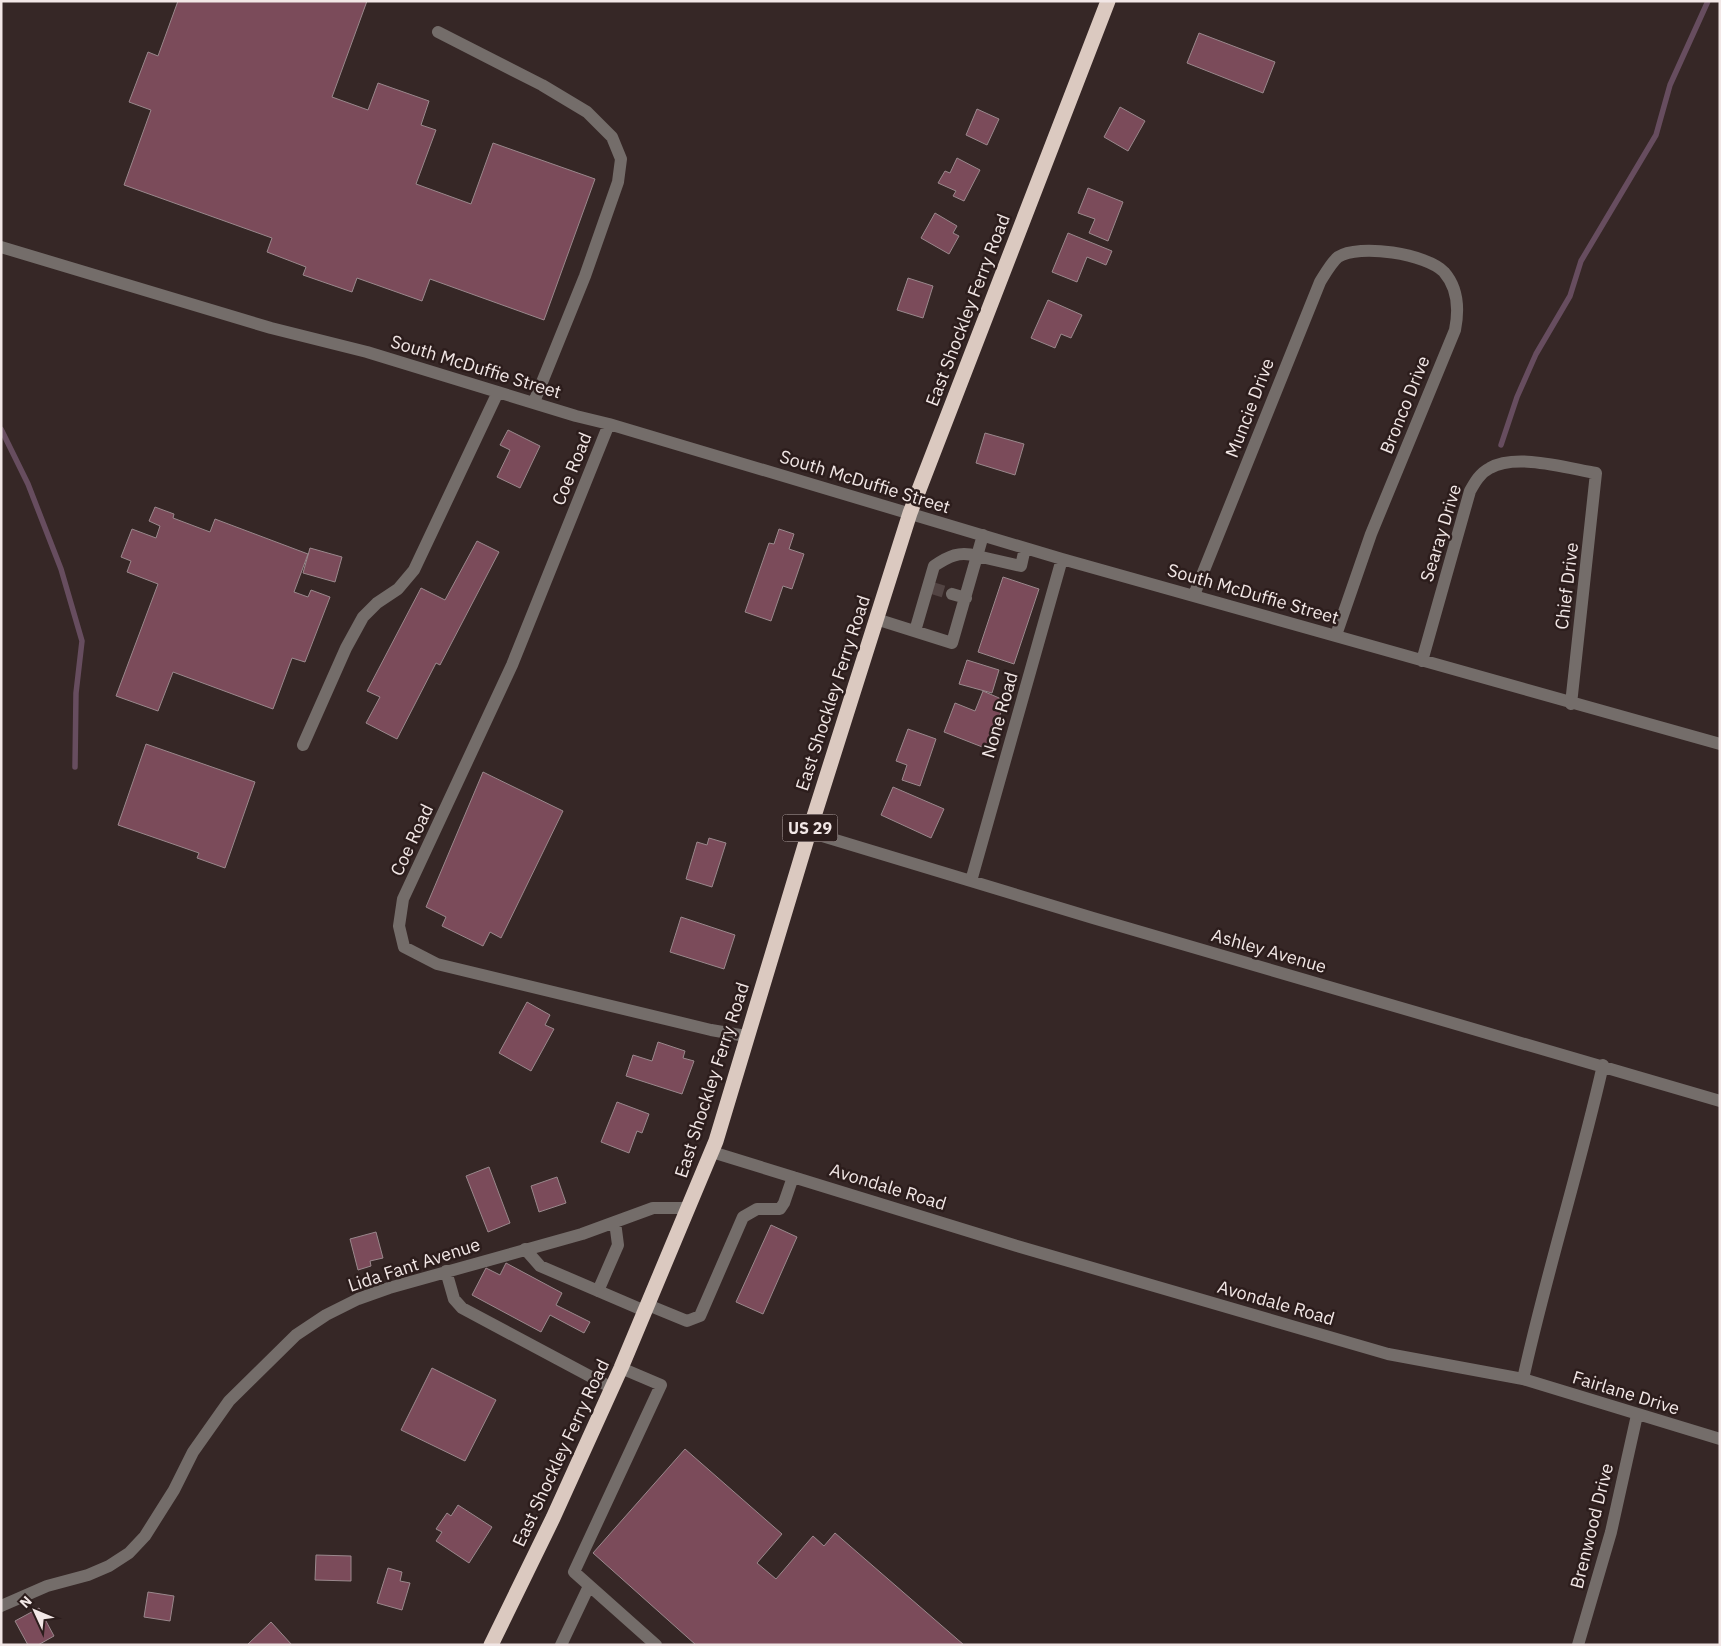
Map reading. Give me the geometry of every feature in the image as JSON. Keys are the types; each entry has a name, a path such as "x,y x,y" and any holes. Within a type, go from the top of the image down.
{"highway":[{"name":"East Shockley Ferry Road","path":"492,1644 622,1368 712,1152 809,832 910,514 1108,1"}],"street":[{"path":"438,32 542,85 587,112 612,137 622,159 618,182 585,276 534,402"},
{"name":"South McDuffie Street","path":"1,247 271,328 367,352 576,416 609,424 1062,559 1336,635 1571,704 1720,744"},
{"name":"Muncie Drive","path":"1194,595 1320,282 1339,257 1359,251"},
{"name":"Bronco Drive","path":"1336,635 1372,534 1455,330 1458,313 1457,297 1444,272 1430,263 1391,252 1359,251"},
{"path":"303,745 346,648 363,617 377,603 398,589 414,570 498,392"},
{"name":"Coe Road","path":"609,424 512,665 404,899 399,926 404,948 438,964 711,1030 746,1036"},
{"name":"Searay Drive","path":"1422,661 1470,491 1479,477 1490,468 1520,461 1596,473"},
{"name":"Chief Drive","path":"1571,704 1596,473"},
{"path":"876,619 952,643 983,535"},
{"path":"915,631 930,588 934,566 963,552 1021,566 1025,548"},
{"name":"None Road","path":"971,881 1062,559"},
{"path":"952,594 966,598"},
{"name":"Ashley Avenue","path":"809,832 1720,1101"},
{"path":"1523,1379 1536,1321 1587,1135 1603,1065"},
{"name":"Avondale Road","path":"712,1152 1017,1246 1388,1354 1523,1379"},
{"path":"525,1249 540,1266 598,1291 687,1321 700,1316 743,1217 758,1208 780,1208 784,1203 793,1176"},
{"name":"Lida Fant Avenue","path":"1,1606 48,1586 88,1575 109,1566 129,1553 145,1536 174,1490 193,1452 216,1417 258,1370 296,1335 326,1315 358,1299 446,1271 615,1222 654,1208 689,1208"},
{"path":"598,1291 618,1245 615,1222"},
{"path":"446,1271 454,1299 462,1308 612,1388"},
{"path":"622,1368 661,1386 574,1572 656,1645"},
{"name":"Fairlane Drive","path":"1523,1379 1720,1439"},
{"name":"Brenwood Drive","path":"1578,1645 1611,1532 1637,1415"},
{"path":"561,1645 589,1586"}],"building":[{"path":"178,1 367,1 332,97 368,110 378,83 429,101 421,125 436,130 416,184 471,204 493,143 595,179 544,320 430,279 422,301 357,278 352,292 303,275 306,267 267,252 272,238 124,185 151,110 129,102 148,52 158,56"},
{"path":"1199,33 1275,62 1263,93 1187,63"},
{"path":"1120,107 1145,121 1128,151 1104,137"},
{"path":"977,109 999,119 987,145 966,135"},
{"path":"957,158 980,170 964,201 953,196 956,191 938,183 945,171 950,173"},
{"path":"1088,188 1123,202 1108,241 1089,233 1095,219 1078,213"},
{"path":"935,213 957,226 953,233 959,236 949,254 921,238"},
{"path":"1068,233 1112,251 1106,265 1087,257 1077,282 1052,272"},
{"path":"908,278 933,286 923,318 897,310"},
{"path":"1048,300 1082,315 1071,338 1061,334 1055,348 1031,338"},
{"path":"508,430 540,446 520,488 497,477 510,450 500,445"},
{"path":"985,433 1024,444 1015,475 976,463"},
{"path":"155,507 174,514 173,518 210,532 215,519 308,554 294,592 308,597 311,590 330,597 305,662 292,658 273,709 173,672 158,711 116,696 158,584 127,572 131,561 121,557 132,529 156,538 160,526 149,521"},
{"path":"779,529 794,534 789,549 804,554 792,589 783,586 771,621 745,612 769,543 774,544"},
{"path":"477,541 499,552 440,665 436,663 397,739 366,723 380,697 367,691 421,588 445,600"},
{"path":"310,548 342,557 335,582 303,573"},
{"path":"1003,577 1039,589 1014,664 978,652"},
{"path":"967,660 999,670 992,693 959,684"},
{"path":"983,691 1006,701 999,717 1003,719 990,750 944,732 955,703 975,711"},
{"path":"908,729 936,739 920,786 902,780 907,765 896,761"},
{"path":"146,744 255,782 225,868 197,858 199,853 118,825"},
{"path":"483,772 563,811 501,938 490,932 483,946 442,926 446,917 426,907"},
{"path":"893,787 944,809 931,838 881,815"},
{"path":"709,838 726,843 712,887 686,879 697,842 707,845"},
{"path":"681,917 735,935 724,969 670,952"},
{"path":"527,1002 550,1015 545,1025 554,1029 531,1071 499,1053"},
{"path":"658,1042 685,1051 683,1058 694,1061 682,1094 626,1076 633,1055 652,1061"},
{"path":"617,1102 649,1114 642,1133 637,1131 629,1153 601,1142"},
{"path":"489,1167 510,1223 488,1232 466,1176"},
{"path":"557,1177 566,1203 539,1212 531,1186"},
{"path":"771,1225 797,1237 763,1314 736,1302"},
{"path":"376,1232 383,1258 370,1261 371,1266 358,1270 350,1239"},
{"path":"506,1263 562,1293 556,1305 590,1322 584,1333 550,1315 541,1332 472,1295 486,1268 500,1275"},
{"path":"432,1368 496,1400 465,1461 401,1430"},
{"path":"685,1449 782,1534 757,1563 776,1579 813,1536 824,1546 835,1533 964,1645 696,1645 593,1553"},
{"path":"458,1505 492,1527 469,1563 436,1541 442,1532 436,1529 447,1513 451,1516"},
{"path":"316,1555 351,1556 351,1581 315,1580"},
{"path":"388,1568 402,1572 400,1581 410,1583 402,1610 377,1603"},
{"path":"148,1592 174,1596 170,1621 144,1617"},
{"path":"39,1608 54,1636 38,1645 28,1645 15,1621"},
{"path":"271,1622 292,1645 247,1645"}],"waterway":[{"path":"1501,445 1517,397 1536,354 1570,296 1581,261 1656,135 1670,85 1708,1"},
{"path":"1,429 28,484 61,569 82,641 76,693 75,767"}],"tunnel":[{"path":"932,588 952,594"}]}
